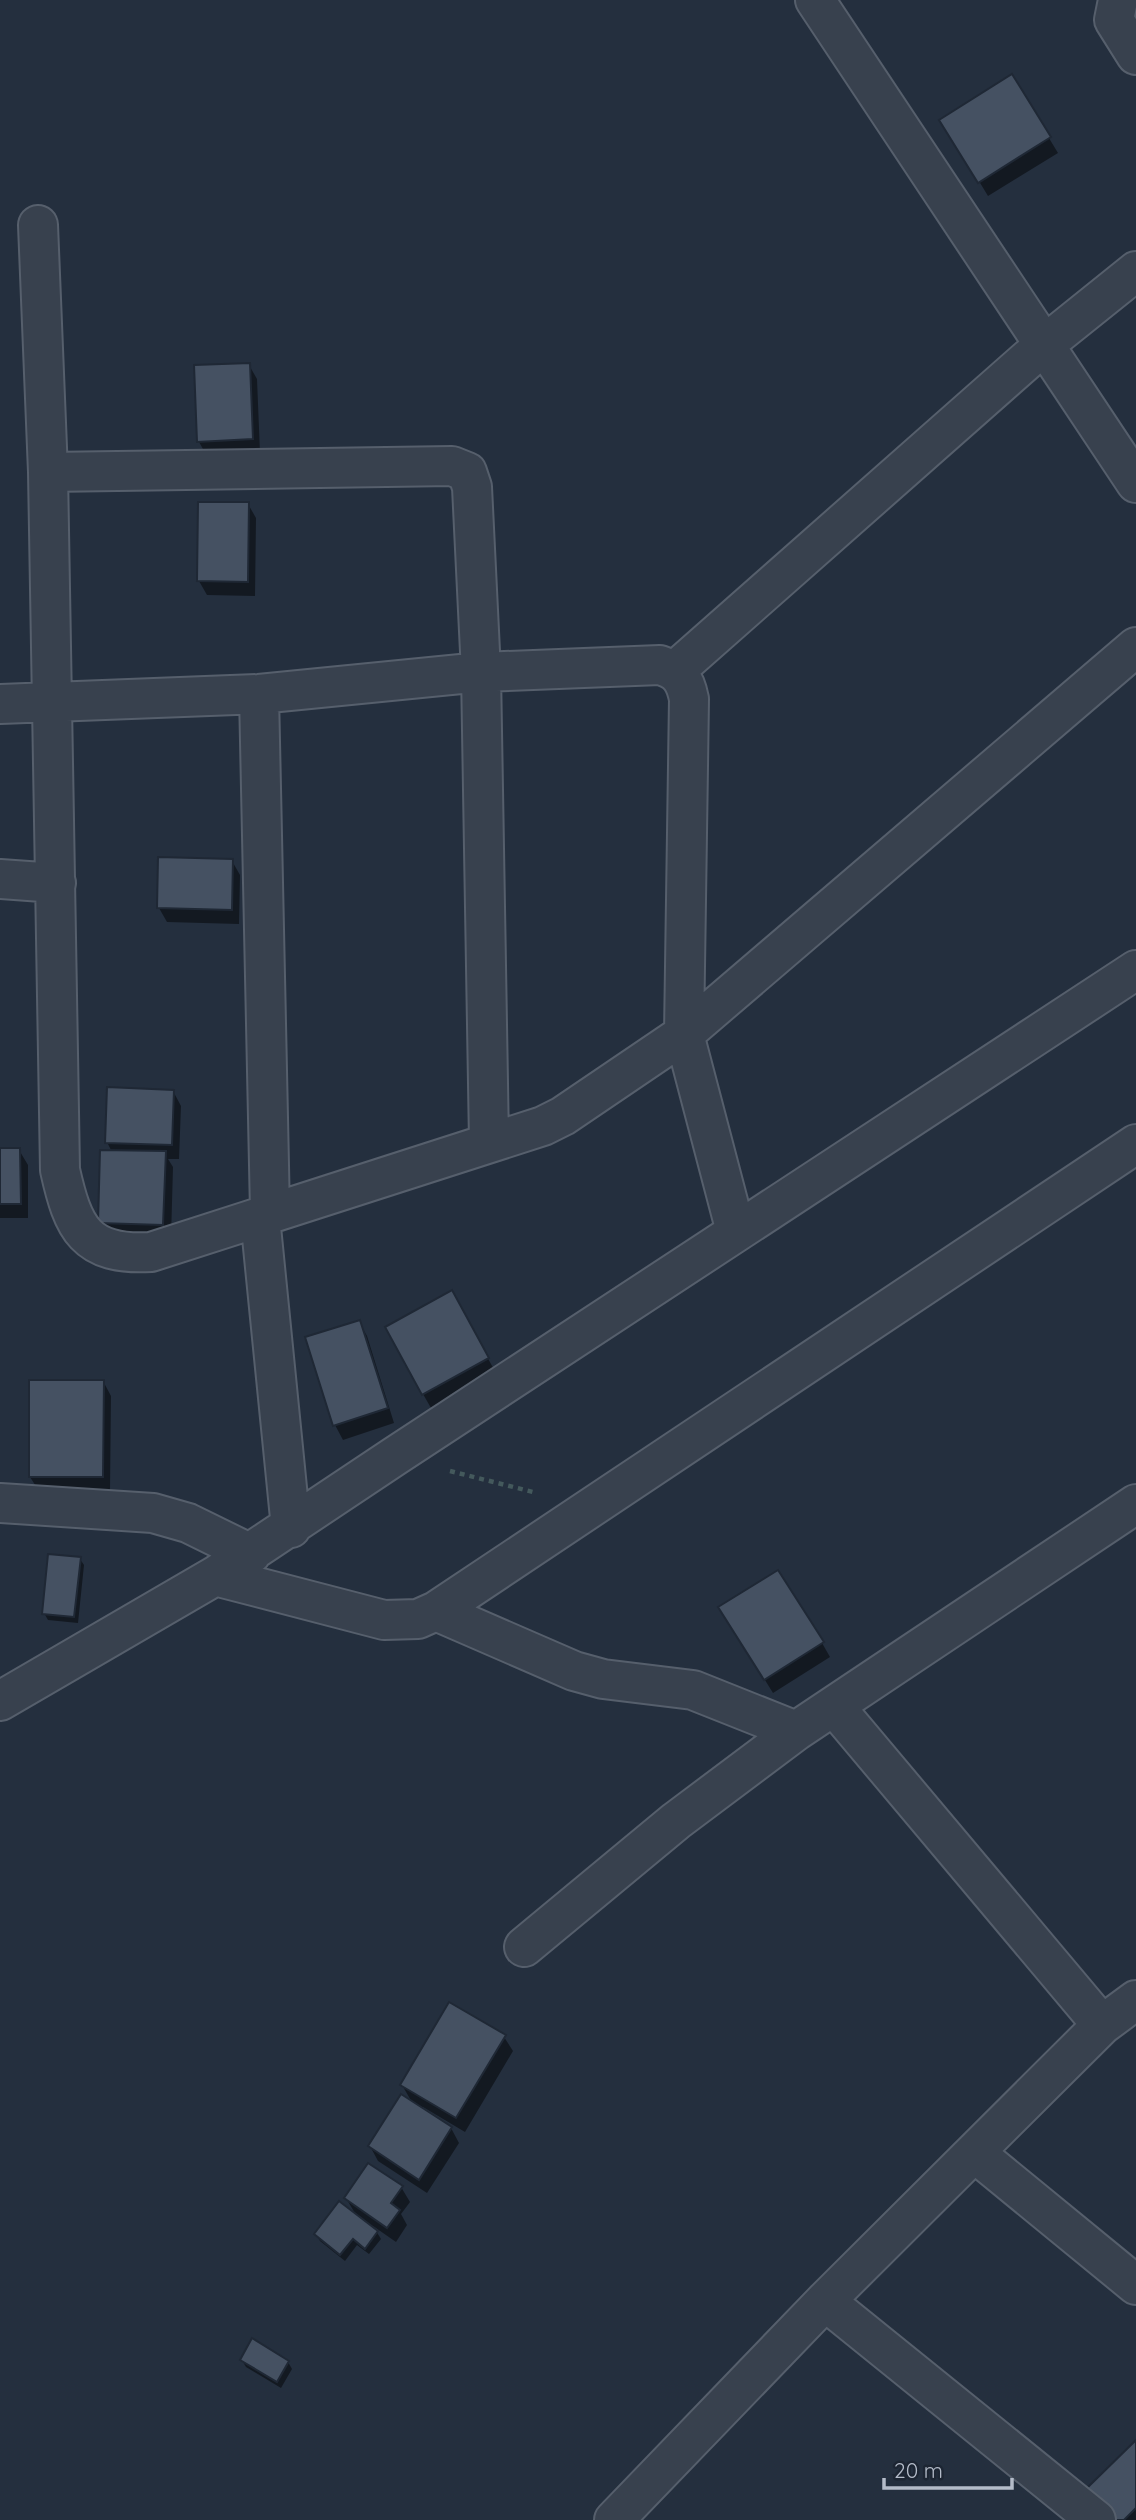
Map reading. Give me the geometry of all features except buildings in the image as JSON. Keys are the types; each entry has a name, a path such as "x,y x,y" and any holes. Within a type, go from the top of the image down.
{"street":[{"path":"815,0 1136,483"},
{"path":"1118,0 1114,20 1136,55"},
{"path":"38,225 48,472 60,1170 69,1211 81,1232 102,1248 125,1254 151,1252 543,1126 563,1116 684,1034 1136,647"},
{"path":"676,670 1044,345 1136,271"},
{"path":"48,472 452,466 467,472 472,487 481,673 489,1142"},
{"path":"0,704 259,694 481,673 660,665 676,670 685,683 689,699 684,1034 736,1232"},
{"path":"259,694 265,1215 291,1528"},
{"path":"0,880 56,883"},
{"path":"7,1693 251,1554 395,1456 1136,970"},
{"path":"215,1576 384,1620 418,1619 436,1611 1136,1144"},
{"path":"0,1503 153,1513 188,1523 251,1554"},
{"path":"524,1947 676,1821 796,1731 1136,1504"},
{"path":"436,1611 574,1671 603,1679 693,1690 796,1731"},
{"path":"834,1706 1102,2025"},
{"path":"614,2520 825,2301 1102,2025 1135,2003"},
{"path":"975,2153 1136,2285"},
{"path":"825,2301 1075,2514"}],"path":[{"path":"395,1456 592,1507"}]}
